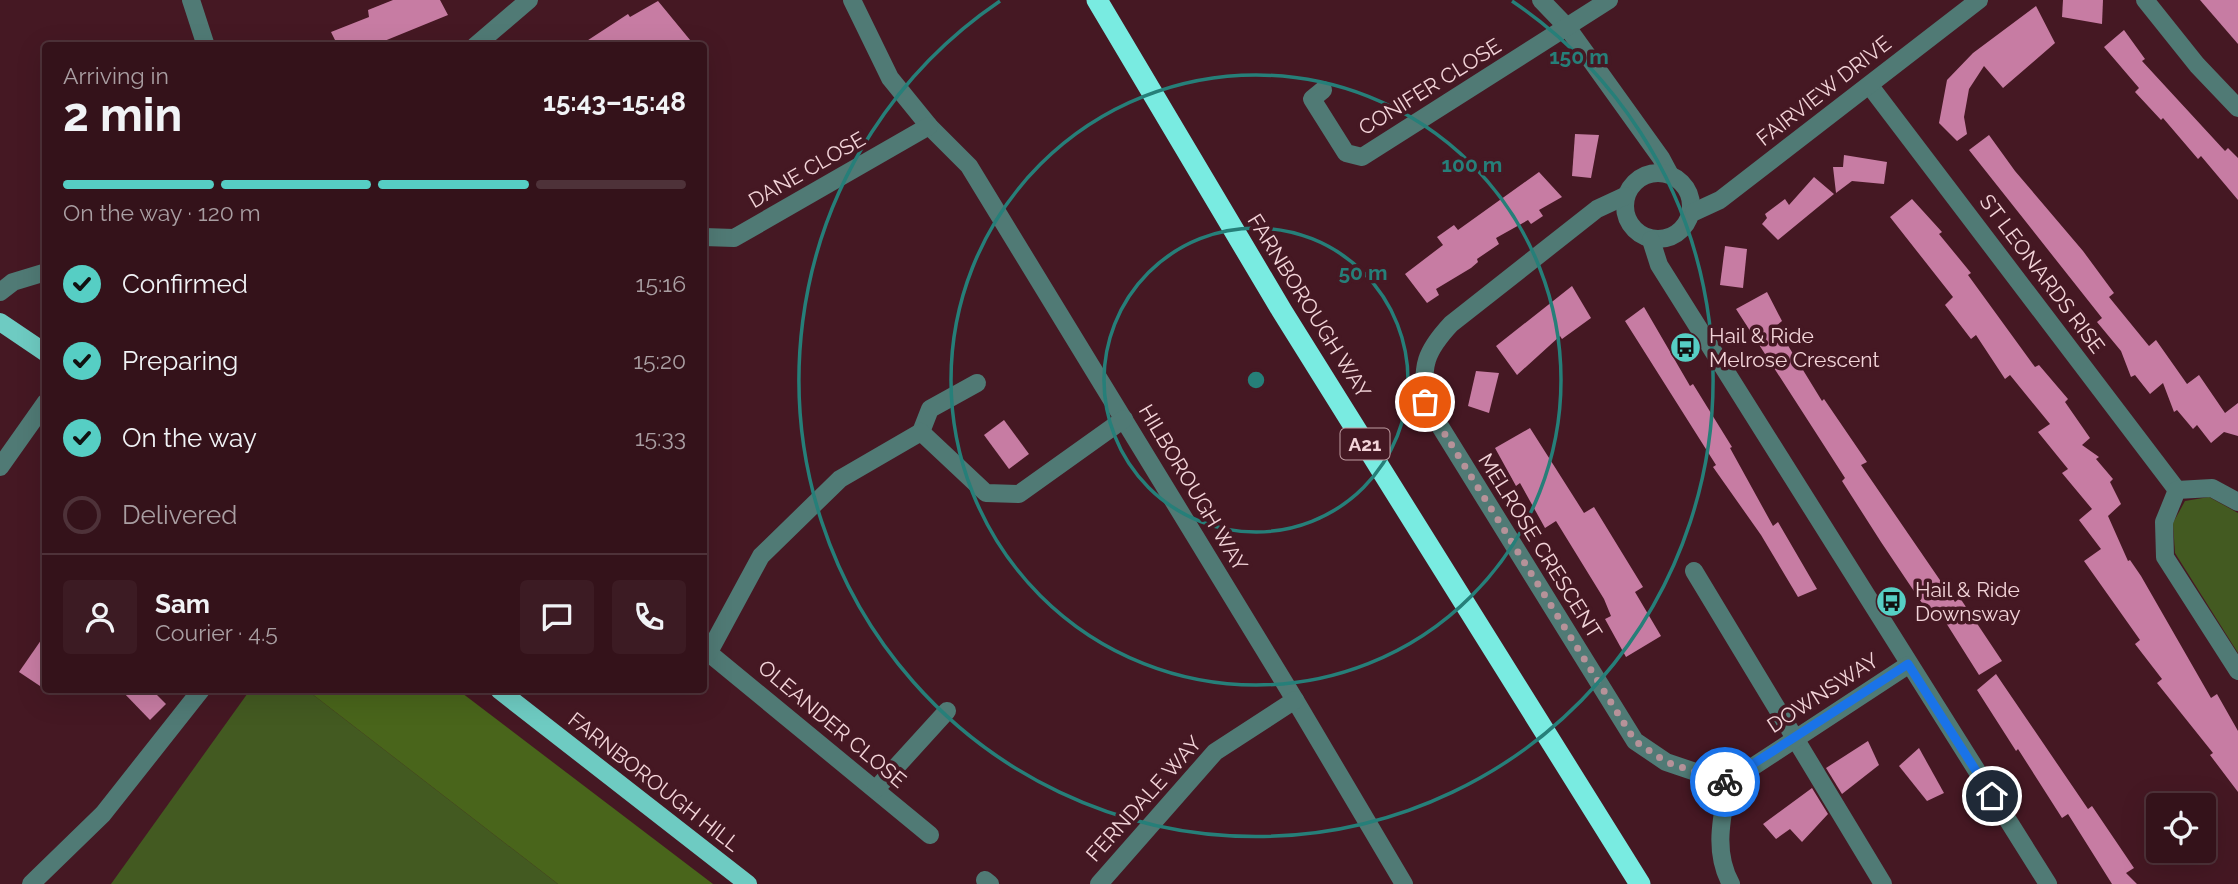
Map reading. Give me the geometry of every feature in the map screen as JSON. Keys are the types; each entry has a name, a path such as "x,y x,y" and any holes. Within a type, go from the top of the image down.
{"highway":[{"name":"FARNBOROUGH WAY","path":"1097,0 1282,311 1640,884"}],"main road":[{"path":"0,322 42,350"},
{"name":"FARNBOROUGH HILL","path":"503,693 748,884"}],"street":[{"path":"191,0 205,42"},
{"path":"480,42 530,0"},
{"name":"HILBOROUGH WAY","path":"852,0 890,78 929,126 969,166 1296,700 1404,884"},
{"path":"1541,0 1567,27 1669,173 1681,181 1690,195 1693,212 1684,228 1669,239 1651,240 1635,230 1625,214 1625,196 1636,180 1652,173 1669,173"},
{"path":"1567,27 1609,0"},
{"name":"FAIRVIEW DRIVE","path":"1693,212 1720,200 1979,0"},
{"path":"2145,0 2197,65 2238,108"},
{"name":"CONIFER CLOSE","path":"1323,90 1312,99 1346,153 1362,157 1567,27"},
{"name":"ST LEONARDS RISE","path":"1870,86 2178,490"},
{"name":"DANE CLOSE","path":"707,237 734,238 929,126"},
{"name":"MELROSE CRESCENT","path":"1625,196 1597,209 1451,324 1434,342 1423,369 1425,402 1635,741 1666,762 1728,783"},
{"path":"1651,240 1660,265 2048,884"},
{"path":"0,292 13,282 42,273"},
{"path":"707,648 761,556 840,479 921,432 930,409 976,383"},
{"path":"0,467 42,408"},
{"path":"921,432 986,493 1019,494 1124,419"},
{"path":"2238,502 2212,488 2178,490 2164,522 2165,557 2238,671"},
{"path":"1694,571 1883,884"},
{"name":"OLEANDER CLOSE","path":"707,651 930,835"},
{"name":"DOWNSWAY","path":"1728,783 1908,664"},
{"path":"31,884 103,814 194,693"},
{"name":"FERNDALE WAY","path":"1099,884 1215,752 1296,700"},
{"path":"876,789 947,711"},
{"path":"1728,783 1720,827 1721,867 1731,884"}],"green space":[{"path":"2209,497 2238,513 2238,653 2175,553 2173,523 2185,501"},
{"path":"248,693 311,693 558,884 111,884"},
{"path":"311,693 462,693 713,884 558,884"}],"building":[{"path":"393,0 440,0 448,15 382,42 336,42 331,32 369,17 368,10"},
{"path":"2063,0 2103,0 2102,24 2062,17"},
{"path":"2200,0 2238,0 2238,44"},
{"path":"658,1 692,42 585,42 628,14 630,17"},
{"path":"2036,6 2055,43 2003,88 1984,66 1969,89 1964,117 1967,134 1957,141 1939,123 1947,80 1973,53"},
{"path":"2124,30 2145,59 2142,61 2225,151 2228,148 2238,158 2238,200 2201,156 2198,159 2163,118 2161,120 2135,92 2139,88 2104,47"},
{"path":"1575,134 1599,135 1591,178 1572,176"},
{"path":"1989,135 2015,171 2083,251 2114,293 2109,297 2149,346 2156,340 2187,384 2199,375 2225,413 2238,403 2238,436 2224,432 2211,443 2197,425 2193,429 2177,410 2174,412 2163,383 2150,394 2135,375 2131,377 2121,351 2097,322 2102,318 1969,150"},
{"path":"1844,155 1887,162 1884,184 1852,181 1836,193 1833,167 1843,167"},
{"path":"1539,172 1562,197 1539,210 1543,216 1531,224 1528,220 1496,238 1499,244 1477,259 1478,262 1471,268 1436,289 1439,295 1427,303 1405,274 1443,245 1437,237 1454,225 1458,230"},
{"path":"1814,177 1834,194 1778,240 1762,224 1767,218 1765,214 1785,199 1789,205"},
{"path":"1912,199 1942,232 1939,234 1971,273 1968,275 2035,367 2039,365 2068,399 2065,402 2090,438 2082,445 2099,457 2096,459 2113,479 2110,482 2121,504 2108,516 2128,561 2130,560 2141,576 2211,698 2217,694 2238,731 2238,792 2210,755 2213,753 2157,683 2162,679 2135,644 2140,640 2084,561 2101,549 2079,520 2092,509 2062,473 2068,469 2038,432 2050,424 2010,375 2005,379 1976,335 1971,339 1945,305 1953,297 1890,217"},
{"path":"1725,246 1747,249 1743,288 1720,285"},
{"path":"1572,286 1591,318 1562,339 1560,336 1517,375 1496,346"},
{"path":"1767,292 1782,321 1776,326 1822,401 1824,399 1867,462 1861,465 1955,602 1960,598 2002,661 1979,675 1936,607 1928,612 1881,542 1842,481 1845,478 1736,309"},
{"path":"1644,307 1690,386 1693,384 1732,447 1730,448 1773,526 1778,522 1817,589 1798,597 1761,535 1713,467 1716,465 1625,321"},
{"path":"1476,371 1499,373 1489,413 1468,406"},
{"path":"1004,420 1029,454 1009,469 984,435"},
{"path":"1530,428 1584,513 1594,507 1643,587 1635,592 1661,636 1626,657 1605,619 1611,616 1604,599 1556,521 1545,528 1520,483 1516,486 1495,448"},
{"path":"42,639 42,687 19,672"},
{"path":"1996,674 2088,809 2092,806 2134,868 2126,873 2137,884 2112,884 2068,814 2062,818 2018,749 2016,751 1977,690"},
{"path":"124,693 155,693 166,704 150,720"},
{"path":"1868,741 1879,765 1842,794 1826,768"},
{"path":"1919,748 1944,793 1927,801 1899,766"},
{"path":"1812,788 1828,814 1802,842 1790,829 1776,839 1763,824"}],"way so far":[{"path":"1425,402 1635,741 1666,762 1725,782"}],"place":[{"name":"Hail & Ride Melrose Crescent","path":"1686,348"},
{"name":"Hail & Ride Downsway","path":"1892,602"}],"route":[{"path":"1725,782 1728,783 1908,664 1992,796"}]}
